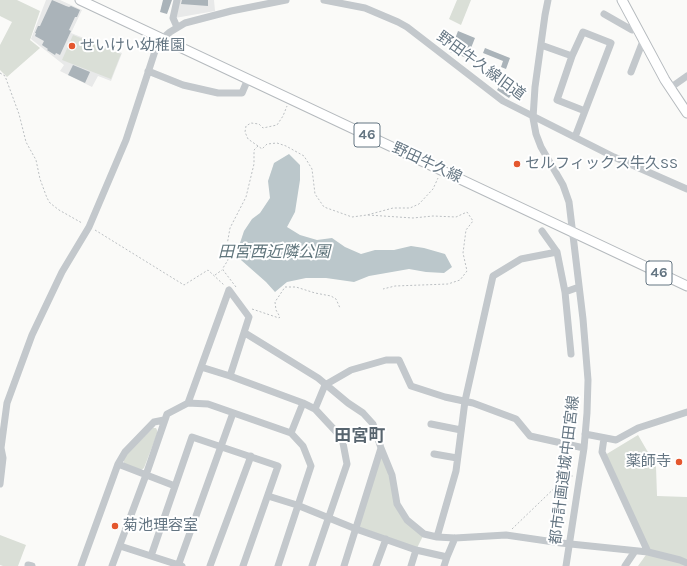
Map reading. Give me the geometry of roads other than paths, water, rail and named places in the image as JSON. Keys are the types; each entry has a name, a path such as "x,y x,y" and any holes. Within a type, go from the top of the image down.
{"main road":[{"name":"野田牛久線","path":"80,0 248,79 289,102 442,171 687,286"},
{"path":"622,0 670,88 687,113"}],"street":[{"path":"177,0 173,18 177,27"},
{"path":"0,484 3,458 1,450 7,403 32,336 62,272 89,226 126,140 157,45 162,38 185,23 286,0"},
{"name":"野田牛久線旧道","path":"324,0 365,8 398,22 407,27 503,101 533,118 614,157 687,189"},
{"name":"都市計画道城中田宮線","path":"548,0 541,45 533,118 536,134 541,147 563,185 569,202 585,339 588,380 584,448 566,566"},
{"path":"604,14 632,30 636,28"},
{"path":"575,137 585,111 611,43 582,32 557,100 585,111"},
{"path":"631,72 643,41"},
{"path":"541,45 572,56"},
{"path":"148,71 183,85 218,93 242,92 248,79"},
{"path":"670,88 687,76"},
{"path":"542,231 557,252 565,292 571,354"},
{"path":"437,537 456,471 465,402 493,276 521,259 557,252"},
{"path":"565,292 579,287"},
{"path":"188,403 229,290 250,317 230,376"},
{"path":"245,333 318,378 325,385 363,413 373,424 392,475 398,504 407,520 424,534 437,537 455,538 506,535 569,544 648,552 687,563"},
{"path":"316,408 325,385 351,370 386,360 399,360 411,386 473,403 516,419 530,436 584,448"},
{"path":"201,367 230,376 316,408 342,438 347,464 312,566"},
{"path":"112,566 164,420 167,414 188,403 208,404 291,433 303,446 311,466 278,566"},
{"path":"291,433 303,404"},
{"path":"585,434 616,440 638,428 687,412"},
{"path":"120,546 180,566 233,414"},
{"path":"81,566 118,464 125,452 154,422 164,420"},
{"path":"432,424 461,430"},
{"path":"151,556 192,437 278,466 243,566"},
{"path":"604,438 602,452 648,552"},
{"path":"344,566 381,448"},
{"path":"434,454 457,458"},
{"path":"210,566 251,456"},
{"path":"118,464 175,486"},
{"path":"268,496 297,505 356,529 416,550 447,557"},
{"path":"444,566 455,538"},
{"path":"376,566 386,539"},
{"path":"411,566 416,550"},
{"path":"625,566 635,551"},
{"path":"28,566 28,564 32,566"}],"water":[{"name":"田宮西近隣公園","path":"289,154 300,165 300,180 295,212 287,227 300,235 317,240 332,238 345,247 361,254 375,250 394,250 411,246 424,248 445,254 452,267 444,273 409,269 369,276 354,282 326,278 306,278 287,282 275,292 241,260 240,243 244,231 252,219 260,213 270,198 268,181 274,163"}],"place":[{"name":"せいけい幼稚園","path":"72,46"},
{"name":"セルフィックス牛久SS","path":"517,164"},
{"name":"薬師寺","path":"679,462"},
{"name":"菊池理容室","path":"115,526"}],"district":[{"name":"田宮町","path":"360,436"}]}
